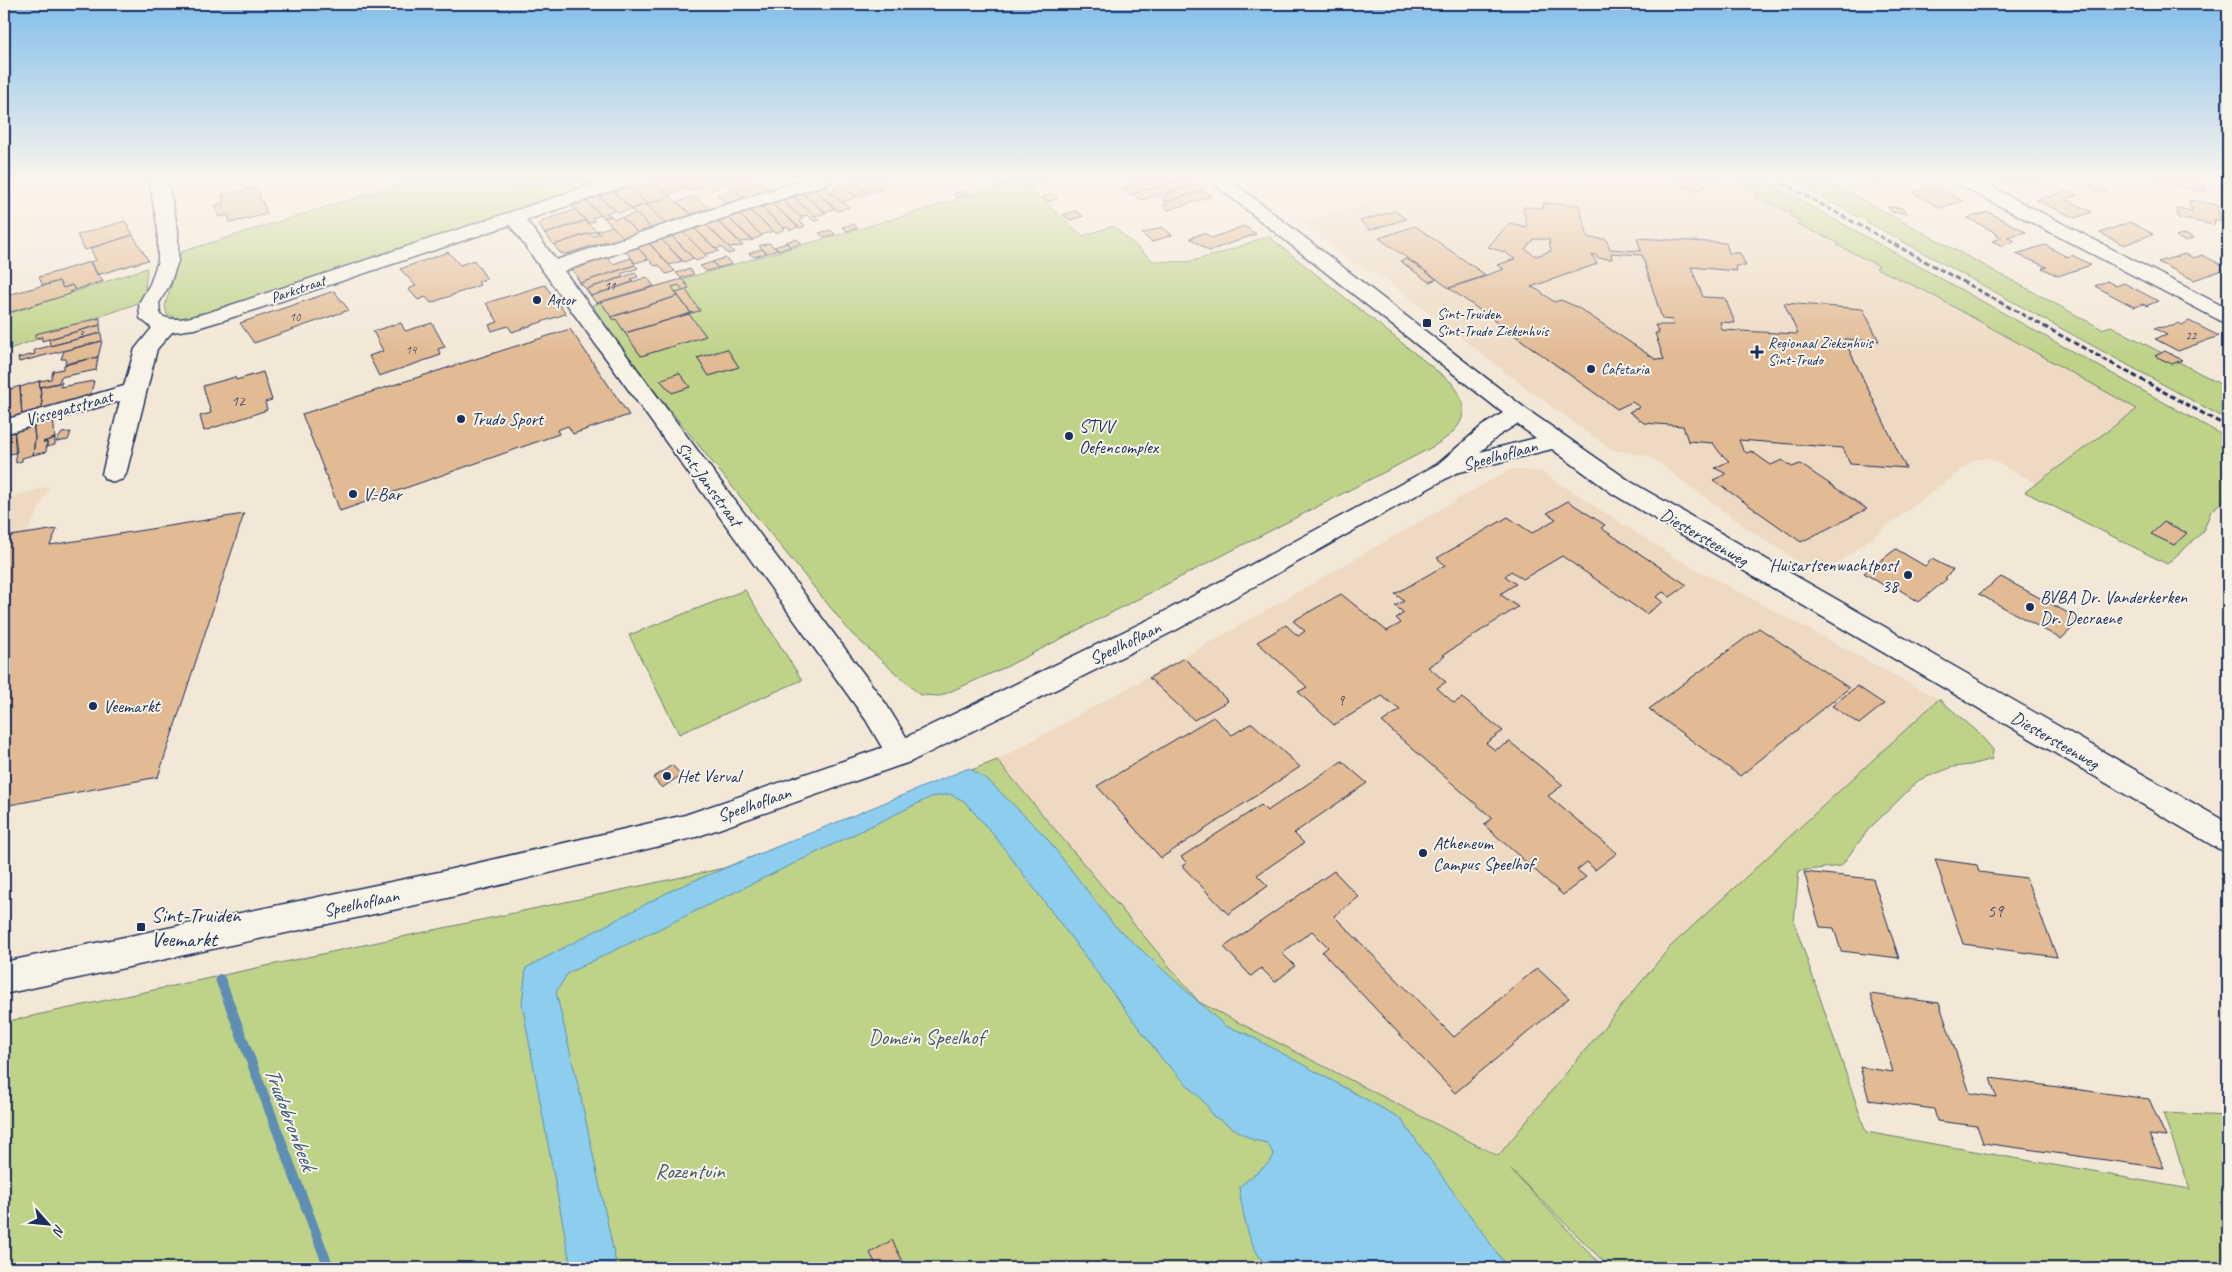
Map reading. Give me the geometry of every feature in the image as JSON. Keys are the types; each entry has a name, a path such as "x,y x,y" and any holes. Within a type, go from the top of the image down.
{"street":[{"path":"165,327 150,318 150,303 160,284 168,261 168,238"},
{"name":"Parkstraat","path":"165,327 194,323 217,316 450,238"},
{"name":"Sint-Jansstraat","path":"530,238 871,705 901,753"},
{"path":"552,268 643,238"},
{"name":"Diestersteenweg","path":"1293,238 1518,414 1622,488 2228,840"},
{"path":"2076,238 2228,317"},
{"name":"Vissegatstraat","path":"114,474 146,349 165,327"},
{"name":"Vissegatstraat","path":"4,427 134,390"},
{"name":"Speelhoflaan","path":"4,978 439,886 685,828 901,753 1168,622 1446,469 1490,431 1518,414"},
{"name":"Speelhoflaan","path":"1446,469 1554,441"}],"shaded area":[{"name":"Regionaal Ziekenhuis Sint-Trudo","path":"1322,238 1829,238 1839,243 1837,246 1879,266 1877,268 1925,291 2137,409 2036,483 1988,458 1975,460 1821,576 1749,530 1649,456 1611,450 1518,382 1385,279 1349,261"},
{"name":"Atheneum Campus Speelhof","path":"1510,469 1542,472 1676,558 1939,699 1671,947 1498,1156 1199,1002 997,760 1221,636"},
{"path":"50,486 24,540 9,554 4,563 4,499"}],"green space":[{"path":"225,238 436,238 212,312 180,319 167,315 165,306 181,252"},
{"name":"STVV Oefencomplex","path":"825,238 1127,238 1153,261 1187,262 1219,254 1262,238 1271,238 1452,383 1461,399 1463,412 1459,424 1451,434 1427,450 1008,666 940,696 920,695 852,634 639,372 592,305"},
{"path":"1829,238 1869,238 2228,438 2228,497 2211,511 2203,532 2167,564 2025,492 2137,409 1925,291 1876,268 1879,266 1837,245 1839,243"},
{"path":"1897,238 1934,238 2102,329 2111,326 2213,380 2228,389 2228,420"},
{"path":"147,268 144,301 4,351 4,315"},
{"path":"745,590 802,680 679,734 629,635"},
{"name":"Domein Speelhof","path":"1939,699 1978,732 1993,750 1992,759 1953,767 1919,780 1868,830 1841,866 1799,871 1794,922 1866,1132 2190,1189 2163,1113 2228,1116 2228,1268 1610,1268 1511,1170 1604,1268 4,1268 4,1022 724,868 997,760 1199,1002 1498,1156 1670,947"}],"water":[{"path":"969,768 989,781 1045,836 1113,924 1225,1026 1247,1034 1400,1118 1508,1268 1268,1268 1255,1250 1251,1240 1239,1187 1270,1162 1274,1155 1267,1143 1253,1140 1213,1116 1206,1104 1163,1060 997,839 964,801 950,794 931,797 568,973 556,992 581,1098 617,1268 571,1268 522,1004 526,968 674,889"}],"building":[{"path":"79,238 122,238 85,250"},
{"path":"122,238 135,238 148,260 97,275 90,262 96,260 90,248"},
{"path":"549,238 574,238 554,245"},
{"path":"573,238 604,238 607,241 566,254 560,253 554,245"},
{"path":"604,238 623,238 609,243"},
{"path":"674,238 689,238 707,257 696,261"},
{"path":"674,238 693,258 684,262 661,239"},
{"path":"689,238 705,238 719,251 705,254"},
{"path":"705,238 720,238 734,252 728,254 721,247 716,249"},
{"path":"720,238 735,238 743,246 729,247"},
{"path":"737,238 753,240 741,242"},
{"path":"1147,238 1162,238 1152,242"},
{"path":"1191,238 1244,238 1209,251"},
{"path":"1380,238 1433,238 1487,276 1449,288"},
{"path":"1496,238 1606,239 1610,249 1641,251 1637,238 1726,243 1729,253 1740,253 1746,266 1735,266 1737,271 1691,267 1703,297 1725,298 1735,323 1720,322 1722,330 1798,334 1784,303 1863,309 1879,341 1844,339 1906,468 1850,464 1843,448 1739,440 1743,450 1747,453 1751,451 1771,465 1782,460 1792,467 1800,464 1867,509 1801,542 1713,480 1726,474 1715,468 1729,461 1713,443 1688,441 1683,426 1644,423 1629,412 1640,407 1632,402 1617,409 1449,288 1504,269 1497,265 1515,259 1504,252 1488,247","holes":["1534,239 1549,239 1551,251 1536,256 1525,249","1611,253 1642,255 1662,319 1672,320 1674,325 1655,325 1659,333 1655,333 1664,360 1655,359 1577,307 1561,300 1554,302 1531,287 1597,264 1592,255 1596,255 1597,258 1612,259"]},
{"path":"2010,238 2015,241 2002,246 1992,241"},
{"path":"2111,238 2142,238 2124,245"},
{"path":"2179,238 2193,238 2185,241"},
{"path":"661,239 682,261 669,265 649,243"},
{"path":"796,239 802,243 791,247 785,242"},
{"path":"649,243 675,271 666,274 659,265 655,266 637,247"},
{"path":"769,243 778,250 767,253 759,246"},
{"path":"787,243 791,247 778,250 774,247"},
{"path":"2045,245 2067,257 2072,255 2091,265 2058,276 2042,268 2047,267 2016,254"},
{"path":"637,247 648,259 635,263 626,251"},
{"path":"762,249 767,253 754,257 749,253"},
{"path":"448,252 460,265 474,260 487,279 478,282 480,285 431,303 426,297 418,300 408,289 416,286 400,269"},
{"path":"2185,254 2194,258 2202,255 2228,268 2194,280 2158,262"},
{"path":"607,257 613,264 631,258 635,265 580,283 572,268"},
{"path":"725,258 732,264 718,268 712,262"},
{"path":"1407,259 1437,279 1429,282 1400,261"},
{"path":"90,262 103,281 75,290 72,285 63,288 59,281 43,286 39,277"},
{"path":"713,262 718,268 706,271 700,266"},
{"path":"635,265 638,268 621,274 624,277 586,289 580,283"},
{"path":"690,269 694,274 681,278 676,273"},
{"path":"635,273 638,277 631,279 634,282 591,296 586,289"},
{"path":"647,277 654,286 596,303 591,296"},
{"path":"682,279 689,288 683,290 679,285 672,287 678,296 611,317 601,302"},
{"path":"59,281 63,288 72,285 75,290 70,292 70,294 11,312 4,296"},
{"path":"2107,281 2116,286 2124,283 2158,301 2146,306 2144,304 2134,307 2095,286"},
{"path":"545,285 567,315 565,314 512,332 508,326 492,331 489,325 498,322 486,303"},
{"path":"686,290 700,311 691,313 676,293"},
{"path":"334,291 349,310 254,343 240,323"},
{"path":"678,296 691,313 625,333 616,319 614,320 611,317"},
{"path":"689,314 706,336 641,356 625,333"},
{"path":"100,318 100,325 42,341 42,337 35,338 35,334"},
{"path":"2189,321 2219,336 2178,351 2155,339 2167,335 2154,328 2173,326 2178,323 2182,325"},
{"path":"401,323 405,331 432,323 445,347 438,349 441,355 379,376 369,356 383,351 373,331"},
{"path":"100,325 101,333 50,346 49,339"},
{"name":"Trudo Sport","path":"570,329 629,415 573,434 568,426 557,430 559,434 340,511 302,414"},
{"path":"101,333 102,341 19,362 18,358 35,354 34,350"},
{"path":"102,341 98,357 65,364 66,359 61,359 64,351"},
{"path":"727,349 739,367 709,376 697,358"},
{"path":"2165,351 2182,360 2172,364 2155,356"},
{"path":"98,357 96,370 61,377 59,383 40,387 39,381 51,379 53,371 63,369 64,365"},
{"path":"263,372 272,400 265,402 267,410 204,431 200,416 211,413 203,386 235,377 236,380"},
{"path":"679,373 690,387 672,393 660,380"},
{"path":"39,381 43,411 22,417 20,387"},
{"path":"94,381 91,393 79,401 43,411 40,387 62,382 60,387"},
{"path":"20,386 22,417 5,422 4,391"},
{"path":"53,417 55,438 43,442 47,442 46,452 33,455 35,439 33,422"},
{"path":"33,422 35,438 33,455 22,458 22,461 16,463 14,428"},
{"path":"14,428 17,452 4,456 4,431"},
{"path":"71,432 68,440 56,442 62,433"},
{"path":"55,438 55,445 47,447 47,442 43,442"},
{"path":"1568,501 1605,525 1601,528 1687,585 1670,597 1663,592 1656,597 1663,602 1646,614 1562,556 1523,579 1511,571 1505,576 1516,584 1500,594 1518,607 1443,655 1445,656 1428,667 1446,682 1437,688 1454,703 1462,698 1503,731 1486,743 1495,750 1510,742 1563,785 1548,796 1617,853 1595,870 1587,862 1577,870 1586,877 1563,895 1484,825 1492,818 1382,722 1400,710 1382,696 1334,725 1298,692 1307,687 1257,642 1286,625 1298,636 1305,631 1293,621 1341,594 1387,631 1401,623 1396,618 1404,613 1395,606 1404,601 1395,594 1445,565 1437,558 1508,517 1532,533 1556,519 1547,513"},
{"name":"Veemarkt","path":"244,514 158,777 4,806 4,537 57,529 50,545"},
{"path":"2164,522 2187,533 2174,545 2151,534"},
{"name":"Huisartsenwachtpost 38","path":"1896,549 1925,566 1932,559 1953,570 1945,578 1947,579 1919,602 1892,585 1888,588 1864,573"},
{"name":"BVBA Dr. Vanderkerken Dr. Decraene","path":"2001,577 2081,620 2061,639 1979,594"},
{"path":"1759,628 1849,688 1740,776 1649,709"},
{"path":"1184,658 1228,701 1194,720 1149,678"},
{"path":"1857,686 1884,704 1859,724 1832,706"},
{"path":"1213,717 1232,735 1252,723 1300,767 1161,858 1097,786"},
{"path":"1342,761 1367,783 1294,833 1304,843 1257,875 1268,886 1228,914 1182,866 1187,863 1181,857 1261,805 1267,811"},
{"name":"Het Verval","path":"672,765 681,775 662,788 653,778"},
{"path":"1935,859 1977,865 1979,872 2026,878 2057,957 1963,944"},
{"path":"1334,871 1359,897 1334,916 1454,1037 1537,968 1569,998 1455,1093 1322,952 1328,947 1312,931 1282,953 1295,966 1275,982 1261,968 1251,976 1224,947"},
{"path":"1804,872 1873,879 1899,958 1841,951 1834,928 1820,927"},
{"path":"1870,994 1939,1003 1970,1093 1996,1097 1990,1078 2149,1099 2166,1137 2149,1135 2164,1168 1983,1143 1977,1126 1937,1121 1934,1109 1869,1100 1860,1067 1893,1072"},
{"path":"892,1240 906,1268 878,1268 870,1253"}],"waterway":[{"name":"Trudobronbeek","path":"220,979 329,1268"}],"railway":[{"path":"1883,238 2228,427"}],"place":[{"name":"Aqtor","path":"537,300"},
{"name":"Sint-Truiden Sint-Trudo Ziekenhuis","path":"1427,323"},
{"name":"Regionaal Ziekenhuis Sint-Trudo","path":"1757,352"},
{"name":"Cafetaria","path":"1591,369"},
{"name":"Trudo Sport","path":"461,419"},
{"name":"STVV Oefencomplex","path":"1069,436"},
{"name":"V-Bar","path":"353,494"},
{"name":"Huisartsenwachtpost 38","path":"1908,575"},
{"name":"BVBA Dr. Vanderkerken Dr. Decraene","path":"2030,607"},
{"name":"Veemarkt","path":"93,706"},
{"name":"Het Verval","path":"667,776"},
{"name":"Atheneum Campus Speelhof","path":"1423,853"},
{"name":"Sint-Truiden Veemarkt","path":"141,927"}],"park label":[{"name":"Rozentuin","path":"690,1171"}]}
